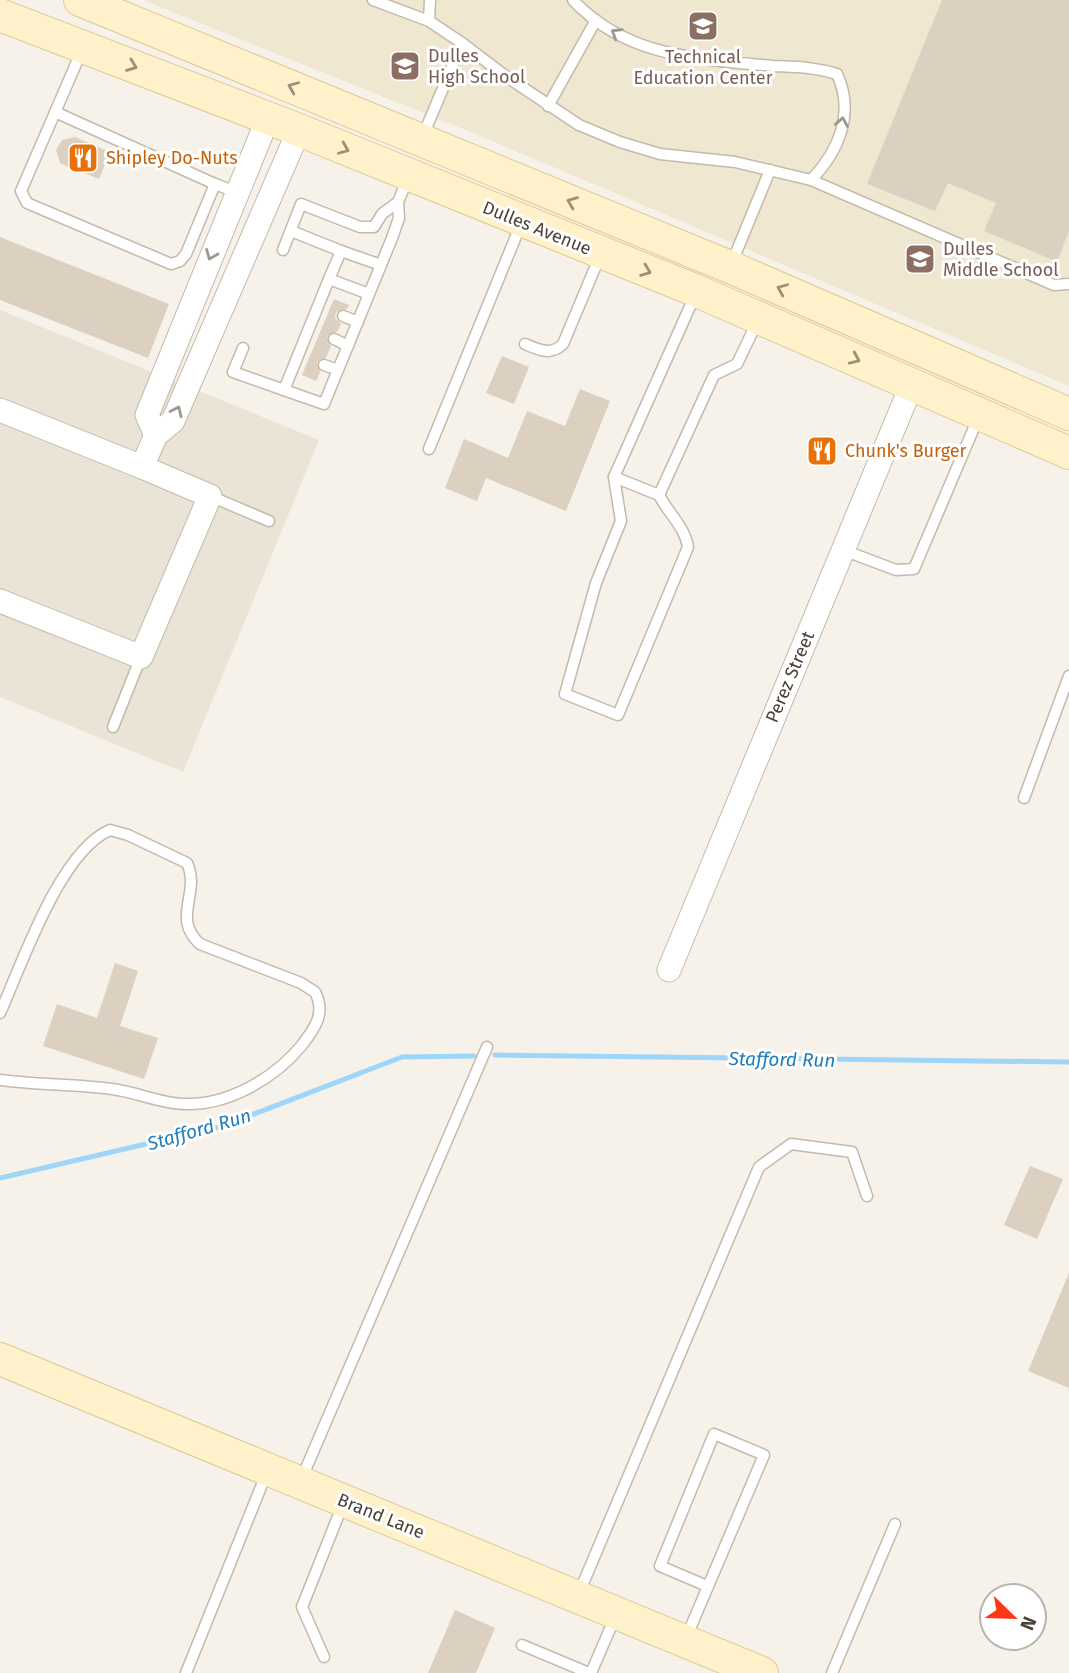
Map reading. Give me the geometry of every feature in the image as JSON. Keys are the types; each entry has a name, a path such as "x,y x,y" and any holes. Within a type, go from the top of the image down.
{"main road":[{"name":"Dulles Avenue","path":"80,0 730,267 1069,416"},
{"name":"Dulles Avenue","path":"0,15 299,130 404,189 522,222 697,291 1069,453"},
{"path":"912,384 925,377 947,379 1041,420 1069,416"},
{"name":"Brand Lane","path":"0,1359 762,1673"}],"street":[{"path":"156,435 146,415 226,188 268,118"},
{"path":"142,467 156,435 173,421 299,130"},
{"name":"Perez Street","path":"669,970 912,384"},
{"path":"0,410 210,496 141,657 0,601"}],"lane":[{"path":"373,0 429,21 579,125 660,154 770,170 811,180 1054,285 1069,284"},
{"path":"429,21 430,0"},
{"path":"573,0 620,37 681,58 812,66 837,74 845,92 844,118 837,147 811,180"},
{"path":"548,106 596,20"},
{"path":"421,141 462,43"},
{"path":"55,112 226,188 180,261 172,264 27,202 21,191 55,112 83,48"},
{"path":"730,267 770,170"},
{"path":"283,250 301,204 360,227 374,227 404,189"},
{"path":"243,348 233,372 324,404 399,218 404,189"},
{"path":"429,449 522,222"},
{"path":"290,231 381,265"},
{"path":"284,390 304,358 315,332 319,306 341,251"},
{"path":"525,344 545,352 556,351 563,344 602,253"},
{"path":"329,279 369,295"},
{"path":"614,477 659,495 670,515 686,533 688,547 618,715 565,694 596,583 621,522 614,477 697,291"},
{"path":"319,306 330,311"},
{"path":"343,316 358,322"},
{"path":"659,495 714,375 737,364 760,317"},
{"path":"334,340 348,346"},
{"path":"324,365 338,370"},
{"path":"843,550 896,569 914,569 980,414"},
{"path":"210,496 269,521"},
{"path":"113,727 141,657"},
{"path":"1024,798 1069,676"},
{"path":"0,1013 66,870 89,842 110,830 128,835 187,863 191,883 186,925 191,936 200,944 301,983 315,992 321,1010 316,1025 295,1052 270,1075 222,1100 185,1104 113,1089 0,1080"},
{"path":"300,1483 487,1047"},
{"path":"577,1597 759,1167 791,1144 852,1152 867,1196"},
{"path":"685,1641 764,1455 714,1434 660,1566 707,1586"},
{"path":"186,1673 268,1469"},
{"path":"324,1657 302,1607 344,1501"},
{"path":"832,1673 895,1524"},
{"path":"522,1645 590,1673 617,1613"}],"shaded area":[{"name":"Dulles Middle School","path":"143,0 1069,0 1069,386 473,133"},
{"path":"0,310 319,440 183,772 0,697"}],"building":[{"path":"942,0 1069,0 1069,231 1057,262 984,231 996,203 948,183 935,211 867,184"},
{"name":"Shipley Do-Nuts","path":"75,137 110,152 99,179 82,172 78,166 71,168 60,163 56,150 62,140"},
{"path":"0,237 169,304 148,358 0,300"},
{"path":"334,299 349,305 347,309 336,312 335,318 341,324 337,332 327,336 331,346 326,358 317,362 320,372 316,381 302,375"},
{"path":"502,356 529,367 514,404 486,393"},
{"path":"580,389 610,401 566,511 486,478 477,501 445,488 464,439 508,458 527,411 565,426"},
{"path":"115,963 138,971 120,1026 158,1038 144,1079 43,1046 57,1004 97,1018"},
{"path":"1030,1166 1063,1179 1037,1239 1004,1225"},
{"path":"1069,1273 1069,1388 1028,1371"},
{"path":"455,1610 495,1628 476,1673 428,1673"}],"waterway":[{"name":"Stafford Run","path":"495,1055 1069,1062"},
{"name":"Stafford Run","path":"0,1178 223,1126 402,1057 474,1056"}],"place":[{"name":"Technical Education Center","path":"703,26"},
{"name":"Dulles High School","path":"405,66"},
{"name":"Shipley Do-Nuts","path":"83,158"},
{"name":"Dulles Middle School","path":"920,259"},
{"name":"Chunk's Burger","path":"822,451"}]}
